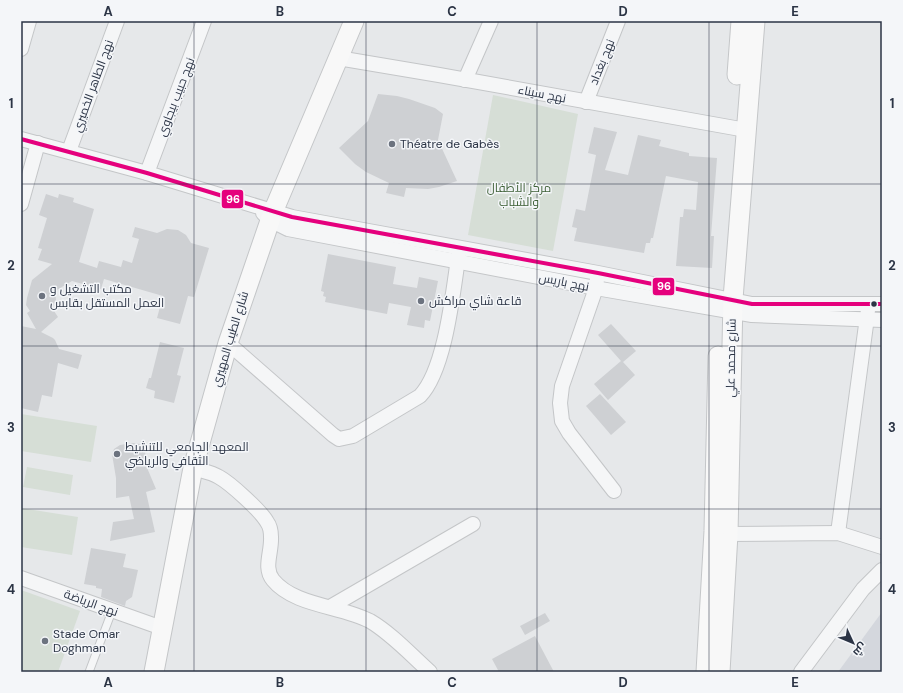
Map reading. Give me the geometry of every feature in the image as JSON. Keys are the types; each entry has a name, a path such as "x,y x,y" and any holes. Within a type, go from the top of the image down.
{"street":[{"path":"21,49 29,21"},
{"name":"نهج الطاهر الخميري","path":"69,151 117,21"},
{"name":"نهج حبيب بيجاوي","path":"147,173 204,21"},
{"name":"شارع الطيب المهيري","path":"154,672 193,468 228,343 267,213 354,21"},
{"path":"465,80 491,21"},
{"name":"نهج بغداد","path":"586,102 618,21"},
{"name":"شارع محمد علي","path":"740,129 741,21"},
{"name":"شارع محمد علي","path":"720,672 721,533 726,305 740,129 754,21"},
{"name":"نهج سيناء","path":"338,58 740,129"},
{"name":"نهج باريس","path":"21,139 147,173 267,213 292,217 459,255 596,288 726,305 875,304"},
{"path":"21,204 38,143"},
{"path":"228,343 333,435 339,439 353,436 420,396 428,388 439,363 448,325 459,255"},
{"name":"نهج باريس","path":"459,255 598,273 726,305 752,315 882,320"},
{"path":"598,273 596,288 562,386 560,403 562,421 569,434 614,491"},
{"path":"838,533 867,319 875,304"},
{"path":"193,468 221,478 261,514 268,524 271,535 271,549 268,562 269,572 273,580 282,588 291,594 306,600 355,614 371,622 393,638 430,672"},
{"path":"330,608 473,524"},
{"path":"721,533 838,533 882,547"},
{"name":"شارع محمد علي","path":"706,672 721,533"},
{"path":"801,672 863,589 882,570"},
{"name":"نهج الرياضة","path":"21,578 162,628"}],"lane":[{"path":"89,672 112,611"}],"shaded area":[{"path":"882,612 882,672 838,672"}],"green space":[{"name":"مركز الأطفال والشباب","path":"493,95 578,114 553,251 468,235"},
{"path":"21,414 97,426 91,462 21,451"},
{"path":"27,467 73,475 70,495 23,487"},
{"path":"21,508 78,517 72,555 21,547"},
{"name":"Stade Omar Doghman","path":"21,590 80,611 58,672 21,672"}],"building":[{"name":"Théatre de Gabès","path":"378,94 409,99 435,108 443,114 438,140 457,181 428,189 406,188 404,197 386,193 389,183 366,172 355,164 339,148 368,121"},
{"path":"594,127 617,132 605,170 628,175 638,135 661,140 659,146 689,153 689,156 717,158 711,236 714,236 712,268 676,266 680,217 683,217 684,209 696,210 698,182 666,176 653,238 651,238 650,243 646,243 644,253 574,241 577,228 572,227 576,209 585,211 596,155 588,153"},
{"path":"46,194 58,198 59,194 74,198 73,202 94,209 79,262 97,268 99,261 121,267 123,260 132,263 139,239 132,237 135,227 157,233 167,229 178,230 186,235 191,243 209,248 194,297 188,296 180,324 157,318 163,296 104,279 101,289 72,281 55,291 56,300 52,308 58,317 41,332 53,338 59,349 82,355 78,369 58,363 52,397 42,395 38,412 21,408 21,326 36,329 27,313 30,311 26,305 27,298 32,280 52,264 38,260 42,249 38,248 47,218 39,215"},
{"path":"328,254 396,267 393,284 417,288 419,277 438,281 430,321 425,320 424,328 407,325 411,307 389,303 387,314 325,302 326,297 323,296 324,292 321,291"},
{"path":"611,324 636,351 623,362 635,375 608,400 594,384 621,361 598,335"},
{"path":"160,342 184,348 177,375 181,376 174,403 154,398 155,391 146,388 149,378 151,378"},
{"path":"600,394 626,422 611,435 586,406"},
{"path":"133,443 140,444 144,447 147,463 145,463 156,489 146,492 155,532 110,541 113,522 134,519 129,496 116,498 116,478 112,454 114,449 120,445"},
{"path":"91,548 126,554 123,567 138,570 132,597 126,601 125,606 101,597 102,589 96,588 96,586 84,584"},
{"path":"545,613 550,621 525,635 520,626"},
{"path":"535,636 554,672 499,672 492,659"}],"transit line":[{"name":"96","path":"21,139 147,173 292,217 598,273 752,304 882,304"}],"place":[{"name":"Théatre de Gabès","path":"392,144"},
{"name":"مكتب التشغيل و العمل المستقل بقابس","path":"42,296"},
{"name":"قاعة شاي مراكش","path":"421,301"},
{"name":"المعهد الجامعي للتنشيط الثقافي والرياضي","path":"117,454"},
{"name":"Stade Omar Doghman","path":"45,641"}]}
